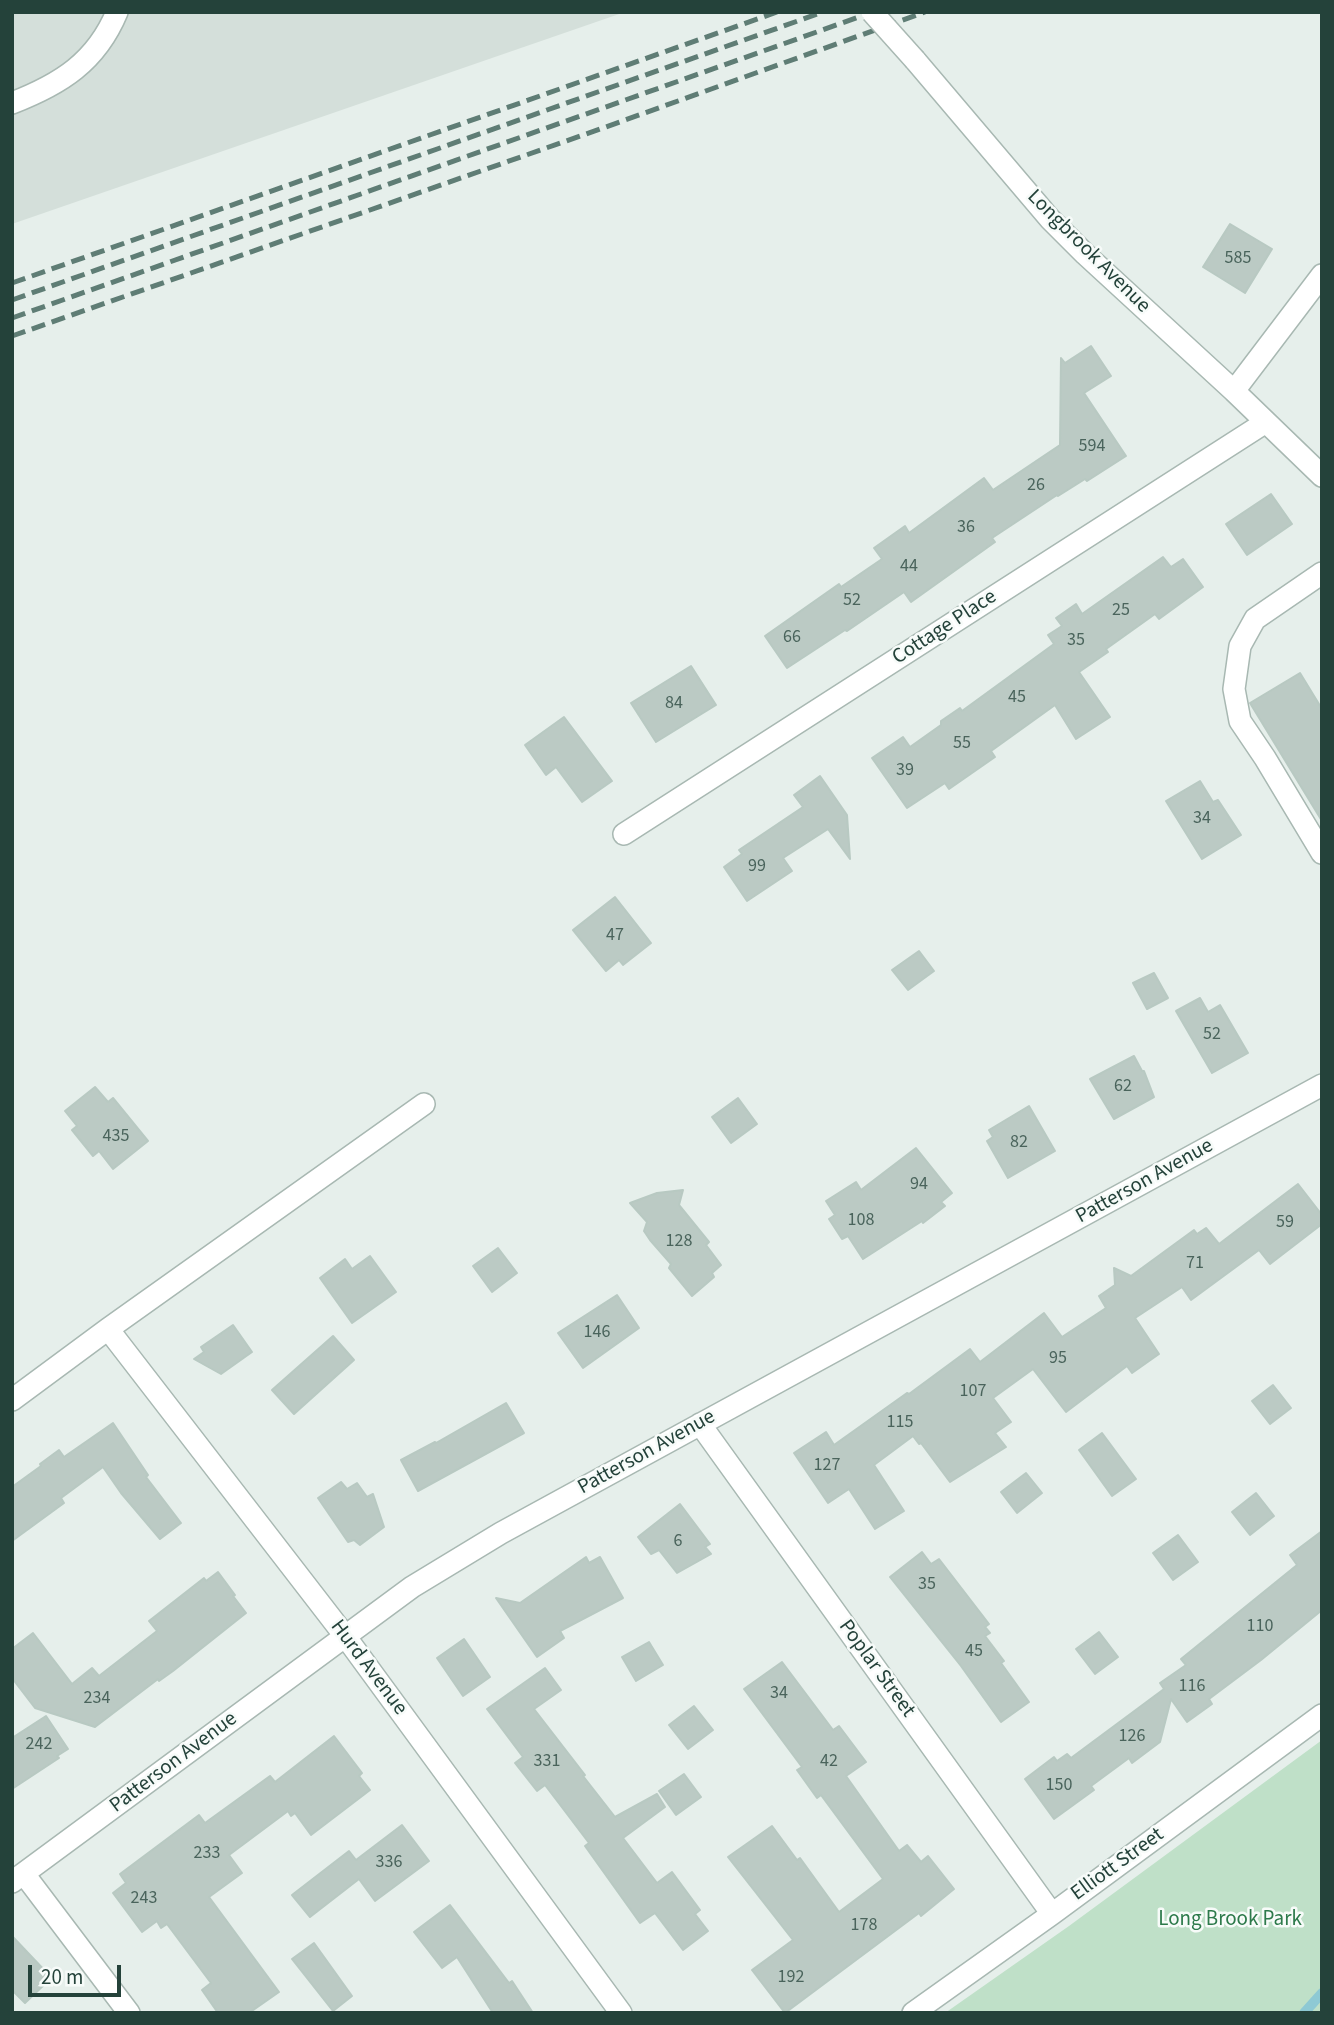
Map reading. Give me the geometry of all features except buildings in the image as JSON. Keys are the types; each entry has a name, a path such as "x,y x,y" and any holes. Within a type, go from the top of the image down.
{"street":[{"path":"12,103 71,74 101,43 117,12"},
{"name":"Longbrook Avenue","path":"872,12 1059,228 1322,476"},
{"path":"1234,391 1322,275"},
{"name":"Cottage Place","path":"624,834 1266,422"},
{"path":"1322,573 1255,619 1240,646 1234,689 1240,721 1322,853"},
{"name":"Patterson Avenue","path":"18,1878 412,1587 490,1539 1322,1085"},
{"path":"12,1400 424,1104"},
{"name":"Hurd Avenue","path":"108,1329 345,1636 621,2013"},
{"name":"Poplar Street","path":"700,1423 1052,1914"},
{"name":"Elliott Street","path":"913,2013 1322,1715"},
{"path":"18,1878 129,2013"}],"shaded area":[{"path":"12,12 625,12 12,224"}],"green space":[{"name":"Long Brook Park","path":"1322,1740 1322,2013 945,2013 1069,1926"}],"waterway":[{"path":"1304,2013 1322,1993"}],"railway":[{"path":"12,283 777,12"},
{"path":"12,300 823,12"},
{"path":"12,318 873,12"},
{"path":"12,336 925,12"}]}
